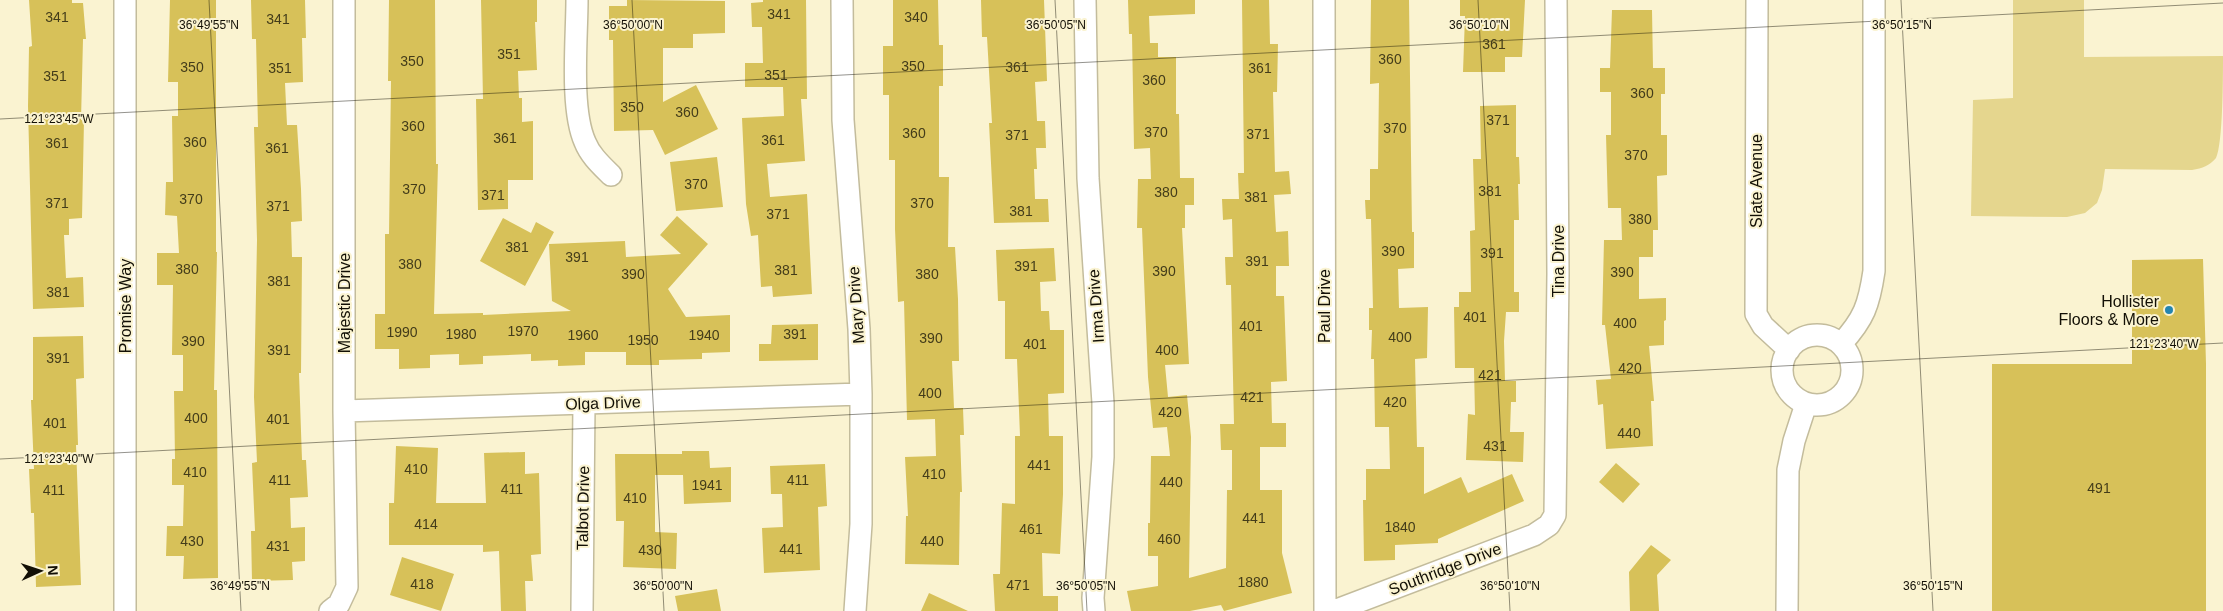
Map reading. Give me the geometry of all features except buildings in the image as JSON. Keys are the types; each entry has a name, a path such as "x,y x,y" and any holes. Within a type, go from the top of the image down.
{"street":[{"name":"Promise Way","path":"125,0 125,611"},
{"name":"Majestic Drive","path":"335,607 347,586 344,411 344,0"},
{"path":"577,0 576,87 579,121 584,142 611,175"},
{"name":"Mary Drive","path":"842,0 844,120 859,329 861,394 861,524 855,611"},
{"name":"Irma Drive","path":"1085,0 1088,178 1103,403 1103,458 1093,598 1094,611"},
{"name":"Paul Drive","path":"1324,0 1325,611"},
{"name":"Tina Drive","path":"1553,520 1557,497 1556,0"},
{"name":"Slate Avenue","path":"1757,0 1756,314 1763,326 1789,350"},
{"path":"1840,344 1860,322 1866,311 1874,271 1874,0"},
{"path":"1813,336 1830,338 1840,344 1848,354 1851,365 1851,377 1847,388 1840,397 1830,403 1818,405 1806,404 1793,395 1784,381 1784,360 1789,350 1797,342 1813,336"},
{"name":"Olga Drive","path":"344,411 861,394"},
{"name":"Talbot Drive","path":"582,611 584,404"},
{"path":"1787,611 1788,470 1794,441 1806,404"},
{"name":"Southridge Drive","path":"1334,611 1519,542 1534,535 1553,520"}],"shaded area":[{"path":"2013,0 2084,0 2084,57 2223,56 2221,125 2216,158 2206,166 2192,170 2105,169 2102,190 2097,203 2085,213 2067,217 1971,216 1973,100 2013,98"}],"place":[{"name":"Hollister Floors & More","path":"2169,310"}]}
